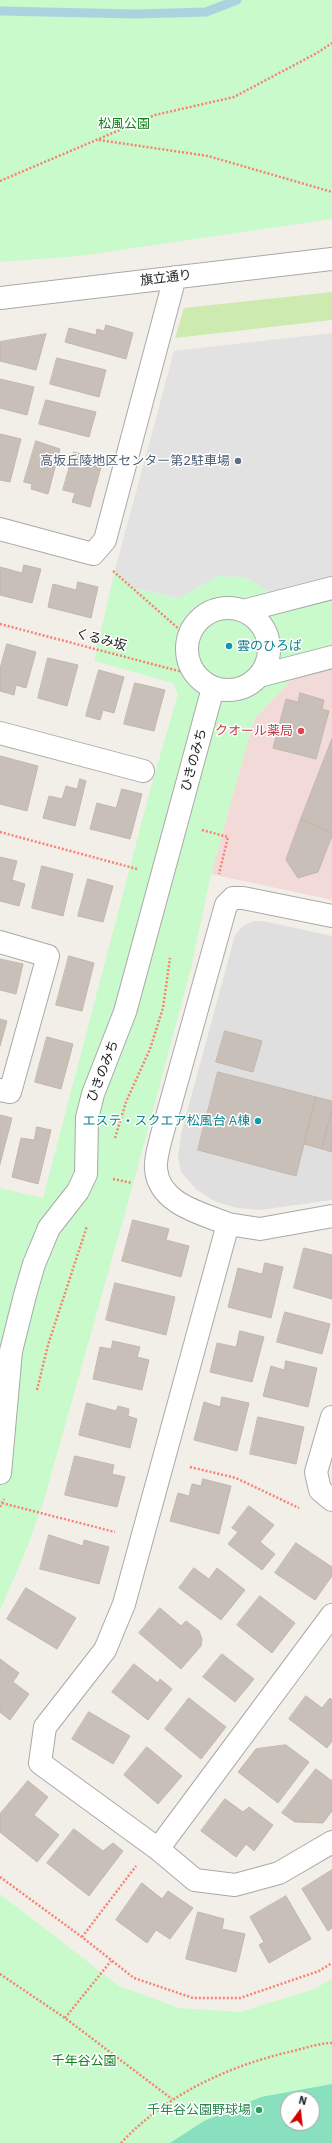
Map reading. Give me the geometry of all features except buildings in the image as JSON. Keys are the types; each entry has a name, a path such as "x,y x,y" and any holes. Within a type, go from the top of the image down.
{"street":[{"name":"旗立通り","path":"0,298 332,259"},
{"path":"0,529 93,554 105,540 175,277"},
{"path":"243,611 332,588"},
{"path":"220,608 234,608 257,619 265,631 269,645 268,659 259,676 253,682 240,689 227,690 204,681 187,657 186,644 188,638 197,621 208,612 220,608"},
{"path":"259,676 332,657"},
{"name":"ひきのみち","path":"0,1473 11,1351 25,1295 36,1258 48,1228 78,1191 86,1174 87,1118 93,1094 125,1012 163,876 204,681"},
{"path":"0,733 143,771"},
{"path":"332,916 243,898 233,898 226,905 161,1138 156,1168 162,1189 180,1205 228,1224 260,1229 332,1216"},
{"path":"0,942 48,956 10,1092 0,1090"},
{"path":"228,1224 124,1604 105,1650 45,1727 40,1762 158,1849 195,1880 235,1885 279,1872 332,1842"},
{"path":"332,1417 316,1472 320,1490 332,1500"},
{"path":"158,1849 332,1615"}],"path":[{"path":"0,181 155,115 234,97 317,53 332,43"},
{"path":"97,139 208,156 332,192"},
{"path":"93,554 188,638"},
{"name":"くるみ坂","path":"0,624 204,681"},
{"path":"199,829 228,837 215,890 226,905"},
{"path":"0,832 163,876"},
{"path":"86,1174 162,1189"},
{"path":"36,1392 48,1345 86,1233 88,1220"},
{"path":"164,1461 236,1478 304,1510"},
{"path":"0,1507 5,1497"},
{"path":"2,1503 142,1539"},
{"path":"82,1937 142,1858 158,1849"},
{"path":"0,1877 82,1937 134,1978 193,1998 240,1998 319,1971 332,1964"},
{"path":"65,2018 111,1961"},
{"path":"0,1974 65,2018 172,2099"},
{"path":"121,2143 131,2132 172,2099 245,2063 332,2043"}],"shaded area":[{"name":"高坂丘陵地区センター第2駐車場","path":"332,333 332,582 277,596 245,577 218,576 179,598 134,588 115,570 174,351"},
{"path":"332,664 332,900 211,874 254,719 297,674"},
{"path":"254,921 263,921 332,936 332,1200 260,1210 238,1208 216,1202 197,1190 181,1172 178,1157 181,1134 235,935 243,926"}],"green space":[{"name":"松風公園","path":"0,0 332,0 332,219 79,256 0,262"},
{"path":"332,292 332,320 175,338 184,308"},
{"path":"115,570 135,588 178,598 218,576 245,577 277,596 332,582 332,664 297,674 254,719 211,874 191,968 137,1170 44,1500 27,1548 0,1610 0,1188 43,1198 151,787 178,694 173,683 94,661"},
{"name":"千年谷公園","path":"0,1894 119,1986 179,2008 240,2012 314,1989 332,1979 332,2143 0,2143"},
{"name":"千年谷公園野球場","path":"332,2084 332,2143 170,2143 204,2121 261,2097 280,2094 280,2131 320,2131 320,2091 294,2091"}],"waterway":[{"path":"0,11 136,14 206,12 237,0"}],"place":[{"name":"高坂丘陵地区センター第2駐車場","path":"238,461"},
{"name":"雲のひろば","path":"229,646"},
{"name":"クオール薬局","path":"301,731"},
{"name":"エステ・スクエア松風台 A棟","path":"258,1121"},
{"name":"千年谷公園野球場","path":"259,2110"}]}
